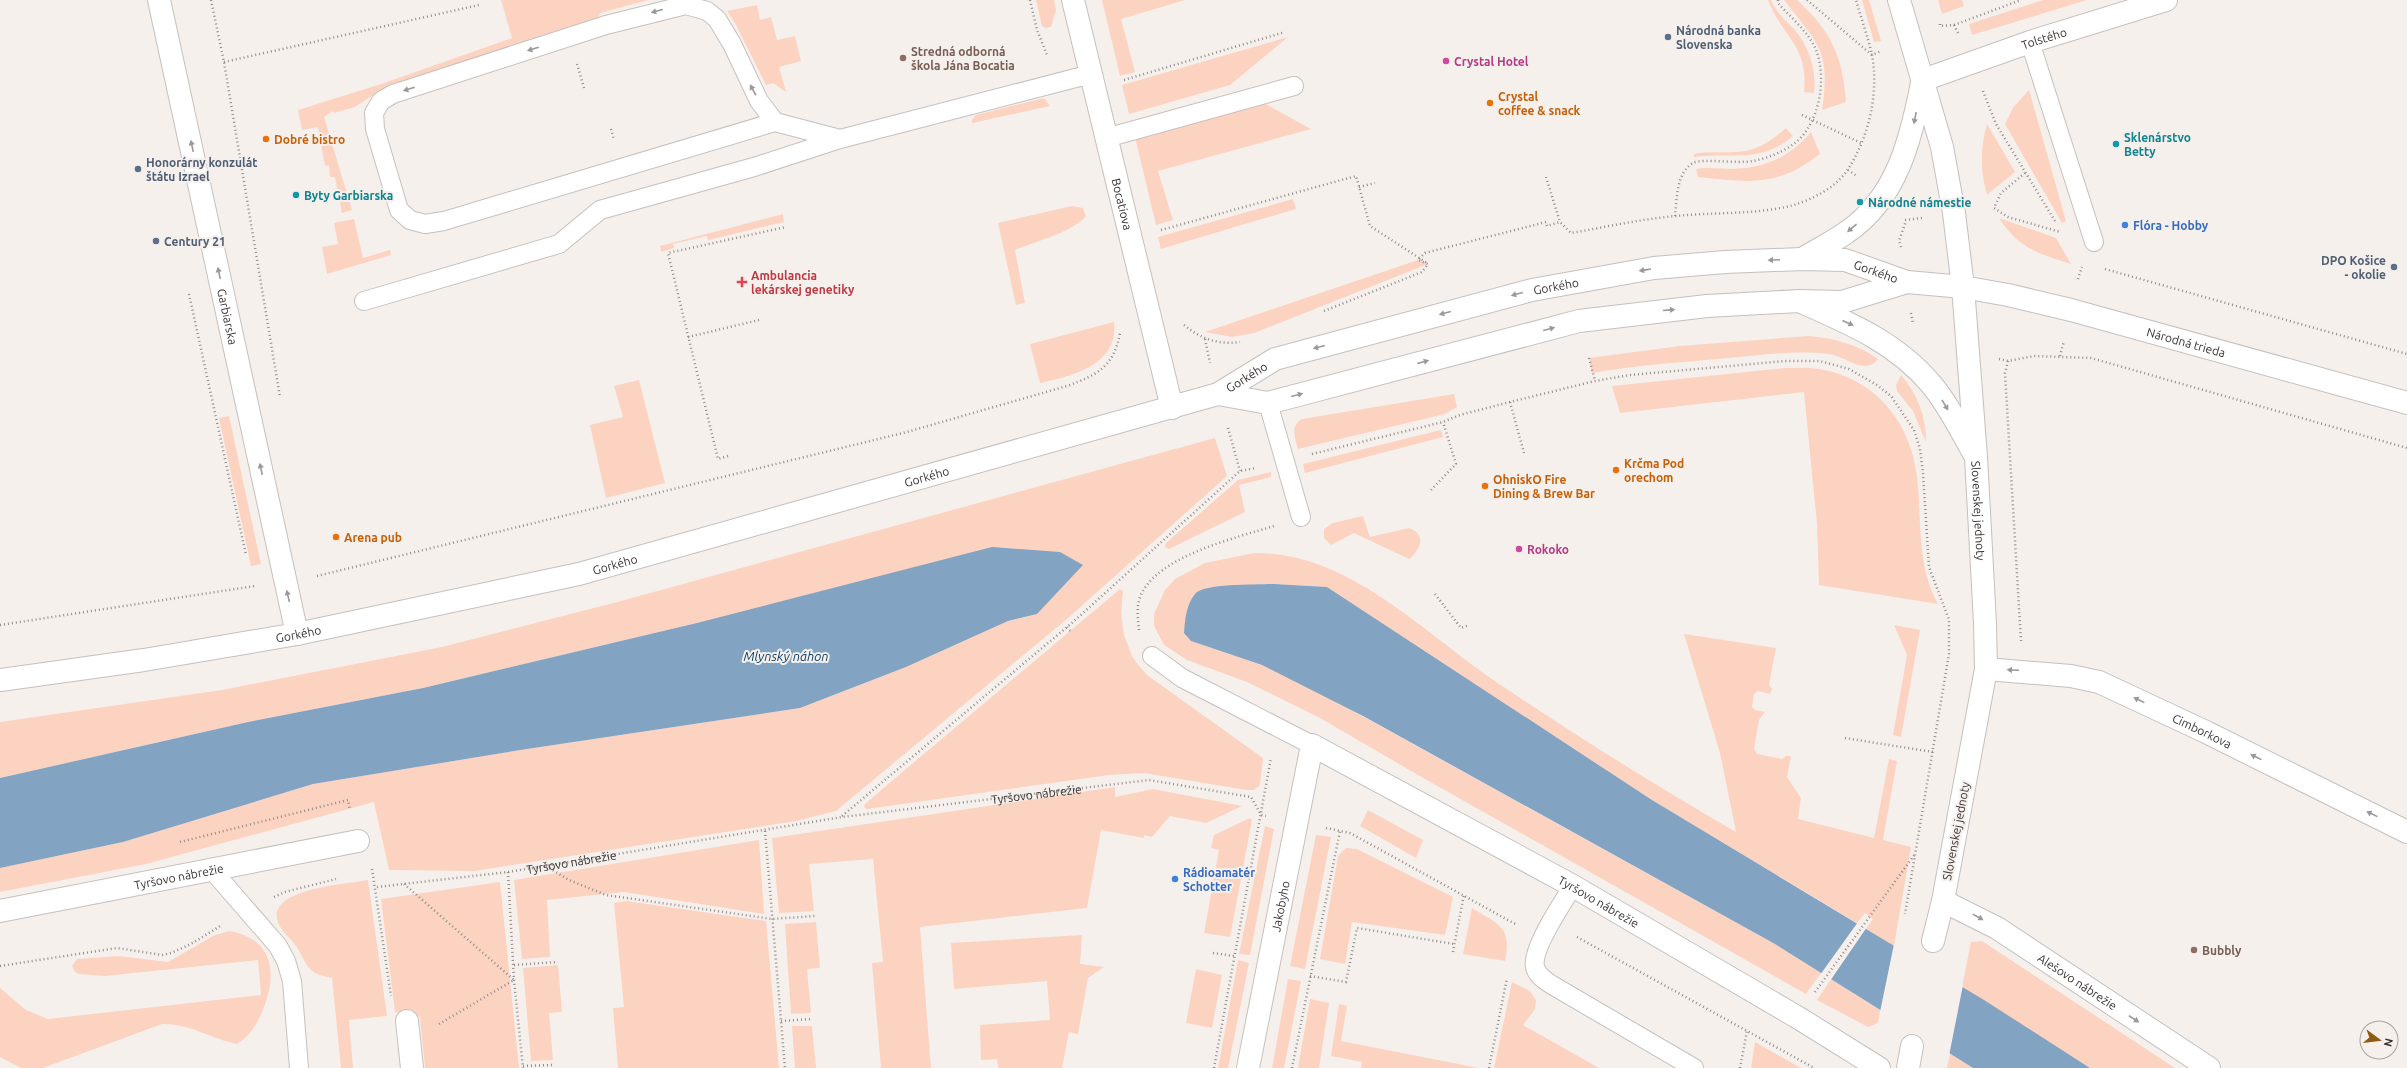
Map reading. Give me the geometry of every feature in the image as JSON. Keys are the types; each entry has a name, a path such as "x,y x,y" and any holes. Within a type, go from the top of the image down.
{"street":[{"name":"Garbiarska","path":"159,0 297,634"},
{"name":"Bocatiova","path":"1073,0 1172,408"},
{"name":"Slovenskej jednoty","path":"1899,0 1942,147 1954,213 1963,287 1976,456 1986,668 1943,901 1934,940"},
{"name":"Tolstého","path":"1923,80 2030,42 2166,0"},
{"name":"Slovenskej jednoty","path":"1802,259 1848,232 1869,214 1883,196 1906,153 1923,80"},
{"name":"Gorkého","path":"0,680 159,658 297,634 579,574 1172,408 1218,394 1274,359 1532,290 1654,268 1802,259 1845,260 1907,282 1963,287"},
{"name":"Gorkého","path":"1218,394 1268,403 1579,321 1708,306 1799,301 1842,302 1907,282"},
{"name":"Národná trieda","path":"1963,287 2071,310 2407,403"},
{"path":"1799,301 1855,326 1882,341 1916,368 1942,400 1976,456"},
{"name":"Cimborkova","path":"1986,668 2071,676 2099,682 2206,732 2407,832"},
{"name":"Jakobyho","path":"1248,1068 1312,744"},
{"name":"Tyršovo nábrežie","path":"1312,744 1573,886 1797,1017 1879,1068"},
{"name":"Tyršovo nábrežie","path":"0,911 358,842"},
{"name":"Alešovo nábrežie","path":"1943,901 1997,928 2209,1068"},
{"path":"408,1031 412,1068"},
{"path":"1908,1068 1912,1046"}],"lane":[{"path":"775,122 752,88 732,44 717,18 707,11 686,5 606,25 393,94 381,101 374,113 375,130 399,210 410,220 425,224 444,222 775,122 840,139"},
{"path":"2030,42 2094,242"},
{"path":"364,301 559,244 600,210 754,167 840,139 1091,74"},
{"path":"1106,138 1294,86"},
{"path":"1268,403 1301,517"},
{"path":"1152,656 1182,678 1312,744"},
{"path":"212,870 246,911 278,946 286,961 292,981 299,1068"},
{"path":"1573,886 1546,931 1535,961 1535,968 1542,978 1694,1068"}],"path":[{"path":"212,0 224,62 281,404"},
{"path":"1675,216 1681,176 1687,167 1694,162 1742,163 1768,157 1796,142 1811,120 1820,95 1821,81 1816,50 1809,38 1778,3 1778,0"},
{"path":"1807,0 1872,55"},
{"path":"1546,178 1560,222 1571,232 1675,216 1772,209 1810,199 1826,190 1848,170 1861,143 1871,110 1874,94 1872,55 1856,0"},
{"path":"1938,20 1940,26 1954,25 2021,0"},
{"path":"224,62 479,5"},
{"path":"1954,25 1996,124 2062,233 2008,217 1994,208 2001,193 2025,174"},
{"path":"1121,80 1285,32"},
{"path":"569,66 576,63 578,59"},
{"path":"576,63 584,88"},
{"path":"1802,115 1861,143"},
{"path":"1158,231 1356,176 1370,226 1421,257"},
{"path":"1359,187 1375,183"},
{"path":"1318,314 1422,272 1428,264 1418,260 1425,253 1546,222 1547,226 1560,222"},
{"path":"728,456 718,459 668,253 786,227"},
{"path":"2102,268 2407,354"},
{"path":"688,337 759,320"},
{"path":"1184,324 1205,339 1219,343 1242,342"},
{"path":"0,625 252,586 285,584 908,432 1067,386 1088,378 1108,364 1119,340"},
{"path":"2060,356 2091,358 2407,448"},
{"path":"1589,358 1595,381"},
{"path":"1308,455 1443,422 1460,414 1595,381 1630,375 1805,360 1835,364 1849,369 1877,385 1891,396 1914,430 1920,448 1929,567 1950,620 1949,654 1934,752 1905,916"},
{"path":"1510,402 1524,453"},
{"path":"1431,490 1456,464 1443,422"},
{"path":"842,817 1067,627 1240,471 1262,466"},
{"path":"1152,656 1139,630 1138,613 1140,596 1151,582 1166,568 1199,550 1301,517"},
{"path":"1436,594 1461,628 1469,625"},
{"path":"1067,627 1071,632"},
{"path":"1214,1068 1277,726"},
{"path":"1846,738 1934,752"},
{"name":"Tyršovo nábrežie","path":"408,1031 393,1016 377,887 508,872 765,831 842,817 1150,780 1251,797 1260,815"},
{"path":"1260,815 1350,833 1464,894 1517,925 1581,938 1814,1068"},
{"path":"765,831 785,1068"},
{"path":"1292,1068 1340,831"},
{"path":"1818,988 1916,852"},
{"path":"546,866 568,880 606,895 772,919 815,916"},
{"path":"366,873 374,871"},
{"path":"508,872 514,980 523,1067 554,1065"},
{"path":"0,966 117,948 162,955 171,953 191,944 246,911 285,892 344,878"},
{"path":"404,883 514,980"},
{"path":"1453,952 1464,894"},
{"path":"1516,932 1517,925"},
{"path":"1310,976 1346,982 1357,928 1454,944"},
{"path":"514,965 558,962"},
{"path":"1489,1068 1508,970"},
{"path":"408,1031 514,980"},
{"path":"781,1021 811,1019"},
{"path":"1740,1068 1747,1030"}],"shaded area":[{"path":"501,0 648,0 600,13 598,20 384,88 355,107 334,113 333,111 324,117 352,210 342,213 335,177 330,177 329,165 325,166 318,127 302,130 298,110 381,84 512,38"},
{"path":"1036,0 1054,0 1056,10 1051,27 1046,28 1042,26"},
{"path":"1102,0 1185,0 1121,19 1135,72 1120,76"},
{"path":"1768,0 1771,0 1778,12 1794,29 1808,51 1813,68 1815,85 1814,93 1804,92 1804,76 1802,63 1798,52 1774,13"},
{"path":"1784,0 1797,0 1809,11 1827,34 1833,45 1842,71 1846,102 1822,110 1825,74 1823,60 1819,49 1806,27"},
{"path":"1862,0 1869,0 1881,41 1874,42"},
{"path":"1938,0 1962,0 1964,6 1942,14"},
{"path":"2043,0 2087,0 1972,35 1969,24"},
{"path":"757,5 760,20 771,17 777,40 795,36 801,61 779,67 786,92 773,83 766,85 736,25 727,11"},
{"path":"1288,37 1230,85 1129,114 1122,85"},
{"path":"2029,90 2066,221 2062,223 2005,124 2013,108"},
{"path":"1044,98 1050,106 972,123 972,120 976,115"},
{"path":"1262,102 1311,129 1158,171 1173,220 1156,225 1135,137"},
{"path":"1987,124 2015,172 1987,195 1982,168 1982,150"},
{"path":"1786,128 1793,136 1781,145 1757,154 1694,157 1694,154 1699,153 1743,152 1750,150 1763,145"},
{"path":"1811,132 1820,154 1790,173 1776,178 1748,181 1698,177 1696,169 1745,168 1776,160 1803,141"},
{"path":"1293,199 1296,209 1161,249 1158,237"},
{"path":"1072,206 1083,208 1086,216 1080,222 1063,232 1015,250 1025,303 1016,305 998,223"},
{"path":"783,214 784,222 708,240 707,236 673,244 674,248 661,252 660,246"},
{"path":"1999,218 2056,238 2071,264 2039,253 2022,243 2006,228"},
{"path":"354,219 363,258 390,250 391,255 327,274 322,247 338,244 334,223"},
{"path":"1418,260 1428,264 1254,333 1232,337 1205,332"},
{"path":"1114,322 1114,337 1109,349 1101,358 1091,366 1079,372 1066,377 1040,383 1030,344"},
{"path":"1808,336 1827,338 1845,343 1862,349 1878,359 1873,364 1861,366 1829,354 1766,354 1660,364 1592,373 1589,358 1680,346"},
{"path":"1786,368 1819,369 1839,374 1857,382 1873,393 1887,406 1898,421 1907,438 1913,457 1917,477 1923,558 1931,589 1938,604 1819,585 1817,524 1804,392 1620,413 1612,386"},
{"path":"1901,375 1912,390 1920,406 1926,432 1926,442 1913,411 1897,391 1896,385"},
{"path":"639,380 665,483 606,498 590,425 623,417 614,386"},
{"path":"1454,394 1457,407 1445,414 1298,449 1294,432 1296,425 1302,419"},
{"path":"229,416 261,564 251,566 219,418"},
{"path":"1441,430 1443,437 1305,473 1303,464"},
{"path":"1215,438 1227,476 1068,618 836,811 796,821 474,871 389,870 374,802 146,864 0,892 0,868 123,842 313,784 527,749 800,708 906,667 1008,621 1037,614 701,622 423,688 248,722 0,778 0,722 222,690 442,647 621,601"},
{"path":"1271,472 1271,477 1239,485 1245,512 1169,549 1165,547 1166,543 1238,480"},
{"path":"1363,516 1370,537 1409,528 1415,531 1420,538 1417,551 1409,559 1354,533 1331,545 1324,538 1324,529 1333,523"},
{"path":"1254,553 1289,556 1321,566 1353,580 1383,598 1495,681 1584,740 1736,832 1720,753 1684,634 1776,648 1769,685 1772,689 1770,694 1758,691 1754,694 1752,707 1755,710 1765,712 1759,720 1754,749 1757,754 1782,759 1786,756 1791,756 1787,777 1801,798 1798,819 1874,838 1889,759 1897,761 1883,840 1911,847 1894,946 1866,929 1873,919 1865,913 1857,923 1652,800 1327,587 1274,584 1209,588 1191,641 1262,665 1324,695 1775,944 1821,973 1806,994 1320,718 1247,682 1187,660 1164,645 1154,626 1154,614 1165,590 1175,579 1205,563"},
{"path":"1120,589 1123,591 1121,613 1124,635 1132,656 1139,666 1147,675 1263,758 1260,785 1254,790 1246,790 1144,773 1109,775 867,809 864,807 865,804 900,774"},
{"path":"1894,625 1920,630 1901,737 1893,735 1907,655"},
{"path":"1115,787 1115,797 1153,789 1242,806 1206,823 1170,816 1152,837 1144,835 1144,838 1101,830 1087,908 920,927 931,1068 881,1068 872,963 883,962 873,859 809,864 814,911 779,913 772,838"},
{"path":"1368,810 1423,840 1416,858 1360,826"},
{"path":"1250,818 1252,820 1230,937 1204,933 1219,850 1211,848 1214,835"},
{"path":"1265,826 1274,829 1250,955 1239,954"},
{"path":"1316,835 1331,837 1305,969 1290,966"},
{"path":"759,840 764,914 624,892 547,900 550,957 522,959 514,880"},
{"path":"1346,848 1357,849 1453,897 1445,935 1352,922 1345,964 1320,959 1338,856"},
{"path":"368,880 387,1016 349,1020 353,1068 341,1068 332,978 317,974 309,968 296,946 280,927 277,919 278,909 286,900 313,889"},
{"path":"500,882 519,1068 425,1068 420,1017 395,1012 381,899"},
{"path":"626,901 766,921 779,1068 618,1068 613,1008 624,1007 614,903"},
{"path":"1472,908 1496,923 1505,933 1507,949 1505,961 1463,954"},
{"path":"816,922 820,968 807,969 811,1013 791,1014 785,924"},
{"path":"230,931 244,935 255,941 263,949 268,959 270,970 268,994 262,1013 250,1033 237,1044 181,1026 162,1024 43,1068 21,1068 0,1057 0,988 26,1010 48,1019 261,995 258,960 105,976 79,974 75,972 72,966 77,959 118,956 168,962 215,935"},
{"path":"1082,935 1080,964 1104,967 1088,978 1078,1034 1069,1032 1062,1068 998,1068 997,1059 981,1060 980,1025 1050,1020 1047,981 954,989 951,943"},
{"path":"1982,941 2175,1068 2090,1068 1962,987 1971,942"},
{"path":"1238,960 1249,963 1228,1068 1218,1068"},
{"path":"558,965 562,1012 549,1013 553,1060 531,1061 523,968"},
{"path":"1196,969 1222,975 1212,1028 1186,1023"},
{"path":"1288,979 1301,981 1284,1068 1272,1068"},
{"path":"1831,979 1880,1010 1878,1023 1868,1027 1817,1000"},
{"path":"1512,982 1530,991 1536,1000 1535,1009 1523,1025 1599,1068 1494,1068"},
{"path":"1310,999 1329,1003 1319,1068 1298,1068"},
{"path":"1339,1004 1347,1006 1341,1041 1479,1068 1361,1068 1362,1062 1331,1056"},
{"path":"792,1026 812,1026 816,1068 795,1068"},
{"path":"1755,1042 1801,1068 1751,1068"},
{"path":"1950,1054 1973,1068 1947,1068"}],"water":[{"name":"Mlynský náhon","path":"992,547 1060,552 1083,565 1037,614 1008,621 906,667 800,708 527,749 313,784 123,842 0,868 0,778 248,722 423,688 701,622"},
{"path":"1274,584 1327,587 1652,800 1984,1000 2090,1068 1973,1068 1775,944 1363,716 1262,665 1191,641 1184,633 1188,608 1192,598 1200,590 1220,586"}],"pier":[{"path":"1858,922 1867,927 1830,981 1820,975"},
{"path":"1894,944 1963,985 1949,1056 1880,1012"}],"place":[{"name":"Národná banka Slovenska","path":"1668,37"},
{"name":"Stredná odborná škola Jána Bocatia","path":"903,58"},
{"name":"Crystal Hotel","path":"1446,61"},
{"name":"Crystal coffee & snack","path":"1490,103"},
{"name":"Dobré bistro","path":"266,139"},
{"name":"Sklenárstvo Betty","path":"2116,144"},
{"name":"Honorárny konzulát štátu Izrael","path":"138,169"},
{"name":"Byty Garbiarska","path":"296,195"},
{"name":"Národné námestie","path":"1860,202"},
{"name":"Flóra - Hobby","path":"2125,225"},
{"name":"Century 21","path":"156,241"},
{"name":"DPO Košice - okolie","path":"2394,267"},
{"name":"Ambulancia lekárskej genetiky","path":"742,282"},
{"name":"Krčma Pod orechom","path":"1616,470"},
{"name":"OhniskO Fire Dining & Brew Bar","path":"1485,486"},
{"name":"Arena pub","path":"336,537"},
{"name":"Rokoko","path":"1519,549"},
{"name":"Rádioamatér Schotter","path":"1175,879"},
{"name":"Bubbly","path":"2194,950"}]}
